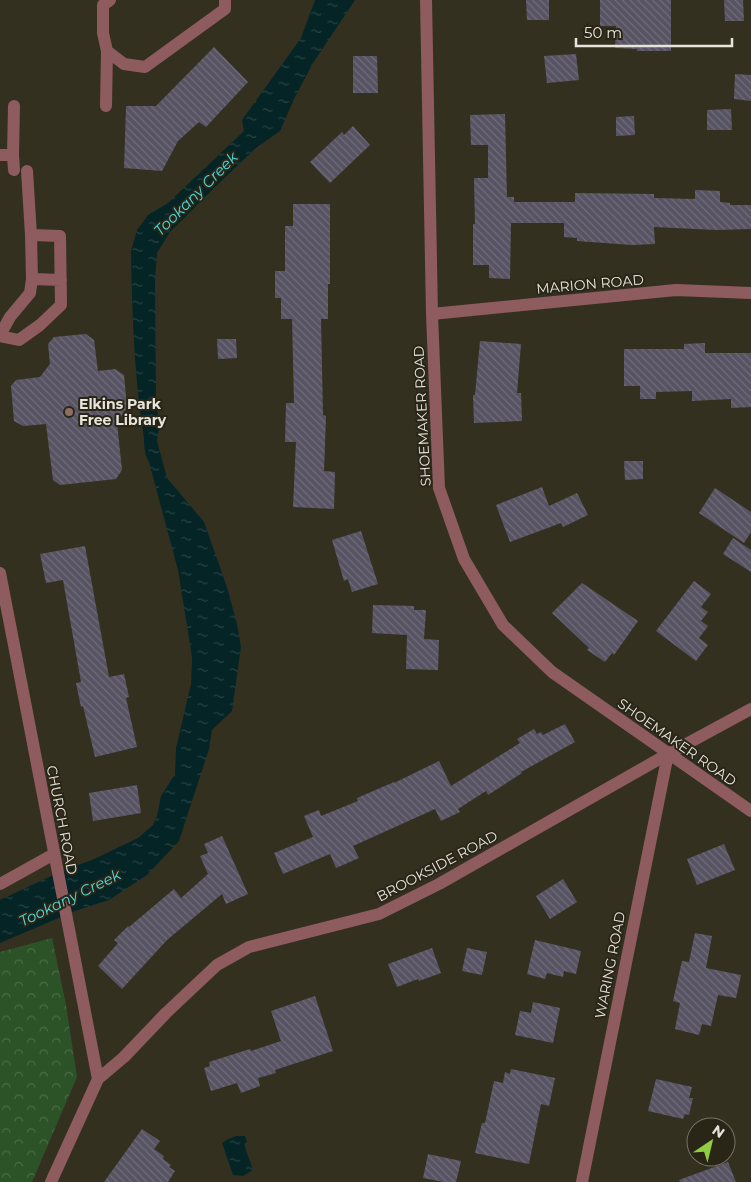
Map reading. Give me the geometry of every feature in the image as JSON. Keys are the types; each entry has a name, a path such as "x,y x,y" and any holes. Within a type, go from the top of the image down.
{"street":[{"path":"106,106 107,51 103,33 103,5 110,0"},
{"path":"107,51 124,64 145,67 225,9 226,0"},
{"name":"SHOEMAKER ROAD","path":"426,0 432,314 439,488 464,559 503,625 552,672 751,811"},
{"path":"14,106 6,155 21,170 30,235 32,279 30,293 10,317 0,335 19,340 40,325 61,305 60,236 30,235"},
{"path":"32,279 61,280"},
{"name":"MARION ROAD","path":"432,314 676,290 751,293"},
{"name":"CHURCH ROAD","path":"0,573 98,1079"},
{"name":"BROOKSIDE ROAD","path":"98,1079 124,1057 166,1013 217,965 249,947 379,914 439,884 751,709"},
{"name":"WARING ROAD","path":"582,1182 668,754"},
{"path":"0,884 54,854"},
{"path":"51,1182 98,1079"}],"green space":[{"path":"52,938 66,1005 77,1077 32,1182 0,1182 0,952"}],"water":[{"name":"Tookany Creek","path":"315,0 355,0 313,63 280,131 256,148 214,188 170,232 157,253 155,280 156,404 160,424 157,441 167,478 204,522 227,587 241,647 232,711 212,730 209,749 179,841 147,875 109,900 75,911 0,943 0,900 138,838 153,825 161,796 175,774 176,748 191,684 192,657 178,570 145,451 137,388 131,251 137,230 148,215 168,203 244,131 242,120 301,38"},
{"path":"236,1136 245,1136 247,1142 244,1144 253,1170 243,1176 233,1175 222,1143"}],"building":[{"path":"526,0 549,0 549,20 527,20"},
{"path":"600,0 671,0 671,51 637,51 637,49 615,48 616,26 600,26"},
{"path":"724,0 743,0 744,21 725,21"},
{"path":"214,47 248,82 206,127 199,122 178,141 162,171 124,168 126,106 156,106"},
{"path":"576,54 579,80 547,83 544,56"},
{"path":"353,56 377,56 378,93 353,93"},
{"path":"735,74 751,75 751,101 734,99"},
{"path":"731,109 732,130 707,130 707,110"},
{"path":"505,114 507,197 514,197 514,202 575,202 575,193 654,194 654,198 695,199 695,190 720,191 720,202 730,203 730,205 751,205 751,229 717,230 654,227 655,244 632,245 577,241 577,238 564,237 564,223 511,223 510,279 489,278 489,265 473,265 473,224 475,224 474,178 488,178 488,145 471,145 470,115"},
{"path":"634,116 635,135 616,136 616,117"},
{"path":"353,126 370,145 330,183 310,162 342,132 344,135"},
{"path":"293,204 330,204 328,319 321,319 323,415 326,416 324,471 335,472 334,509 293,507 296,442 285,442 286,403 294,403 292,319 281,319 281,298 275,298 275,271 285,271 285,226 293,226"},
{"name":"Elkins Park Free Library","path":"86,334 94,340 98,371 115,369 124,375 127,407 117,423 122,470 116,479 60,485 53,480 46,424 23,426 14,421 11,386 16,380 40,377 50,364 48,344 54,337"},
{"path":"217,339 236,339 237,358 218,359"},
{"path":"480,341 521,344 517,393 521,393 522,421 474,423 473,395 475,395"},
{"path":"705,343 705,353 751,353 751,407 731,408 731,399 692,401 692,391 656,392 656,399 640,399 640,386 624,386 624,349 684,349 684,344"},
{"path":"624,461 643,461 643,479 625,480"},
{"path":"542,487 549,506 577,493 588,515 563,527 561,523 510,542 496,505"},
{"path":"715,488 751,512 751,532 744,543 699,513"},
{"path":"361,531 378,584 352,592 348,579 344,581 332,540"},
{"path":"733,538 751,550 751,572 723,554"},
{"path":"85,546 109,677 124,674 129,697 126,698 137,747 95,757 76,683 81,682 63,580 46,583 40,554"},
{"path":"694,581 711,594 701,607 708,612 701,621 708,626 699,638 708,645 696,661 656,631"},
{"path":"582,583 638,621 614,655 612,653 605,662 587,650 589,648 552,613"},
{"path":"373,605 414,606 414,610 426,610 424,639 439,640 438,670 406,669 407,635 372,633"},
{"path":"565,724 575,742 521,772 488,795 486,791 458,809 460,812 441,821 435,809 353,846 359,858 336,868 330,854 283,874 274,853 313,837 304,816 319,810 321,816 358,801 357,798 394,783 439,761 451,786 520,743 517,739 534,729 537,734 541,732 543,735"},
{"path":"137,785 141,813 93,821 89,793"},
{"path":"222,836 248,894 226,904 222,894 167,940 122,989 98,966 118,943 114,940 128,926 174,889 181,898 208,874 200,856 208,853 204,844"},
{"path":"724,844 735,870 697,885 687,859"},
{"path":"563,879 577,902 550,919 536,896"},
{"path":"695,933 712,936 706,968 741,975 736,998 718,995 711,1026 702,1024 699,1035 675,1029 680,1003 673,1001 682,961 689,962"},
{"path":"535,940 581,951 576,974 564,971 563,977 547,973 545,979 527,974"},
{"path":"432,948 441,973 397,987 388,964"},
{"path":"467,948 487,952 482,975 462,971"},
{"path":"315,996 333,1051 275,1070 276,1073 258,1078 260,1086 241,1093 237,1083 211,1091 204,1068 210,1066 209,1062 281,1041 271,1011"},
{"path":"533,1002 560,1008 553,1043 515,1035 520,1011 531,1013"},
{"path":"511,1069 555,1078 549,1106 541,1104 529,1164 475,1153 482,1123 485,1123 494,1081 503,1083 505,1072 510,1074"},
{"path":"656,1079 692,1087 689,1098 693,1098 689,1115 685,1114 683,1119 648,1111"},
{"path":"142,1129 160,1141 154,1149 164,1156 163,1159 175,1171 168,1182 104,1182"},
{"path":"428,1154 461,1161 456,1182 423,1178"},
{"path":"714,1167 730,1167 736,1182 680,1182 679,1180"}],"place":[{"name":"Elkins Park Free Library","path":"69,412"}]}
